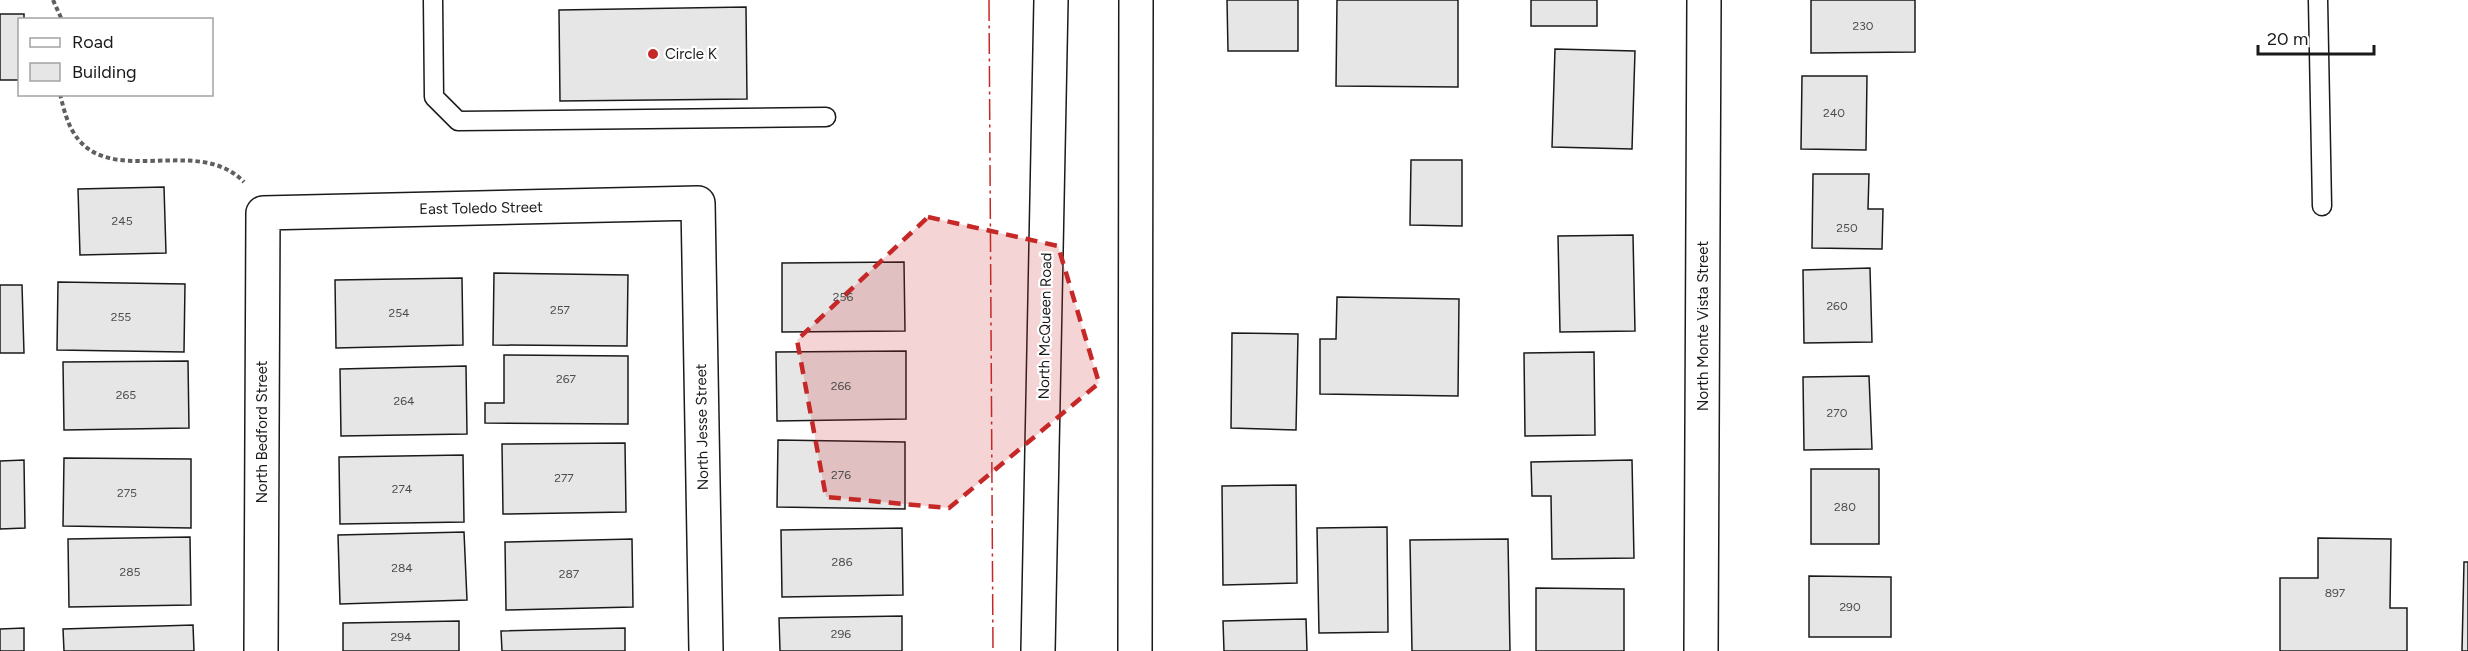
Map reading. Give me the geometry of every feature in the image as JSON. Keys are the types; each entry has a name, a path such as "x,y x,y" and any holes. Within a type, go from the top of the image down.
{"street":[{"name":"North McQueen Road","path":"1038,651 1051,0"},
{"path":"1135,651 1136,0"},
{"name":"North Monte Vista Street","path":"1701,651 1704,0"},
{"name":"East Toledo Street","path":"267,213 698,203"},
{"name":"North Jesse Street","path":"698,203 706,651"},
{"name":"North Bedford Street","path":"261,651 267,213"}],"lane":[{"path":"433,0 434,97 458,121 826,117"},
{"path":"2318,0 2322,206"}],"path":[{"path":"53,0 61,18"},
{"path":"61,96 71,129 80,142 96,154 124,160 203,162 230,168 267,213"}],"highlighted area":[{"path":"928,217 1058,246 1099,383 949,508 826,497 797,340"}],"building":[{"path":"1227,0 1298,0 1298,51 1228,51"},
{"path":"1337,0 1458,0 1458,87 1336,86"},
{"path":"1531,0 1597,0 1597,26 1531,26"},
{"path":"1811,0 1915,0 1915,52 1811,53"},
{"name":"Circle K","path":"746,7 747,99 560,101 559,10"},
{"path":"0,14 24,14 24,18 18,18 18,80 0,80"},
{"path":"1555,49 1635,51 1632,149 1552,147"},
{"path":"1802,76 1867,76 1866,150 1801,149"},
{"path":"1411,160 1462,160 1462,226 1410,225"},
{"path":"1813,174 1869,174 1868,209 1883,209 1882,249 1812,248"},
{"path":"164,187 166,253 80,255 78,189"},
{"path":"1633,235 1635,331 1560,332 1558,236"},
{"path":"904,262 905,331 782,332 782,263"},
{"path":"1870,268 1872,342 1804,343 1803,270"},
{"path":"494,273 628,275 627,346 493,345"},
{"path":"462,278 463,345 336,348 335,280"},
{"path":"58,282 185,284 184,352 57,350"},
{"path":"0,285 22,285 24,353 0,353"},
{"path":"1337,297 1459,299 1458,396 1320,394 1320,339 1336,339"},
{"path":"1232,333 1298,334 1296,430 1231,428"},
{"path":"906,351 906,419 777,421 776,352"},
{"path":"1594,352 1595,435 1525,436 1524,353"},
{"path":"504,355 628,356 628,424 485,423 485,403 504,403"},
{"path":"188,361 189,428 64,430 63,362"},
{"path":"466,366 467,434 341,436 340,369"},
{"path":"1869,376 1872,449 1804,450 1803,377"},
{"path":"778,440 905,442 905,509 777,507"},
{"path":"625,443 626,512 503,514 502,444"},
{"path":"463,455 464,522 340,524 339,457"},
{"path":"64,458 191,459 191,528 63,526"},
{"path":"24,460 25,528 0,529 0,461"},
{"path":"1632,460 1634,558 1552,559 1551,496 1532,496 1531,462"},
{"path":"1811,469 1879,469 1879,544 1811,544"},
{"path":"1296,485 1297,583 1223,585 1222,486"},
{"path":"1387,527 1388,632 1319,633 1317,528"},
{"path":"902,528 903,595 782,597 781,530"},
{"path":"464,532 467,600 340,604 338,535"},
{"path":"190,537 191,605 69,607 68,539"},
{"path":"2318,538 2391,539 2390,608 2407,608 2407,651 2280,651 2280,578 2318,578"},
{"path":"632,539 633,607 506,610 505,542"},
{"path":"1508,539 1510,651 1412,651 1410,540"},
{"path":"2464,562 2468,562 2468,651 2462,651"},
{"path":"1809,576 1891,577 1891,637 1809,637"},
{"path":"1536,588 1624,589 1624,651 1536,651"},
{"path":"902,616 902,651 780,651 779,618"},
{"path":"1306,619 1307,651 1224,651 1223,621"},
{"path":"459,621 459,651 343,651 343,623"},
{"path":"193,625 194,651 64,651 63,629"},
{"path":"24,628 24,651 0,651 0,629"},
{"path":"625,628 625,651 502,651 501,631"}],"power":[{"path":"989,0 993,651"}],"place":[{"name":"Circle K","path":"653,54"}]}
